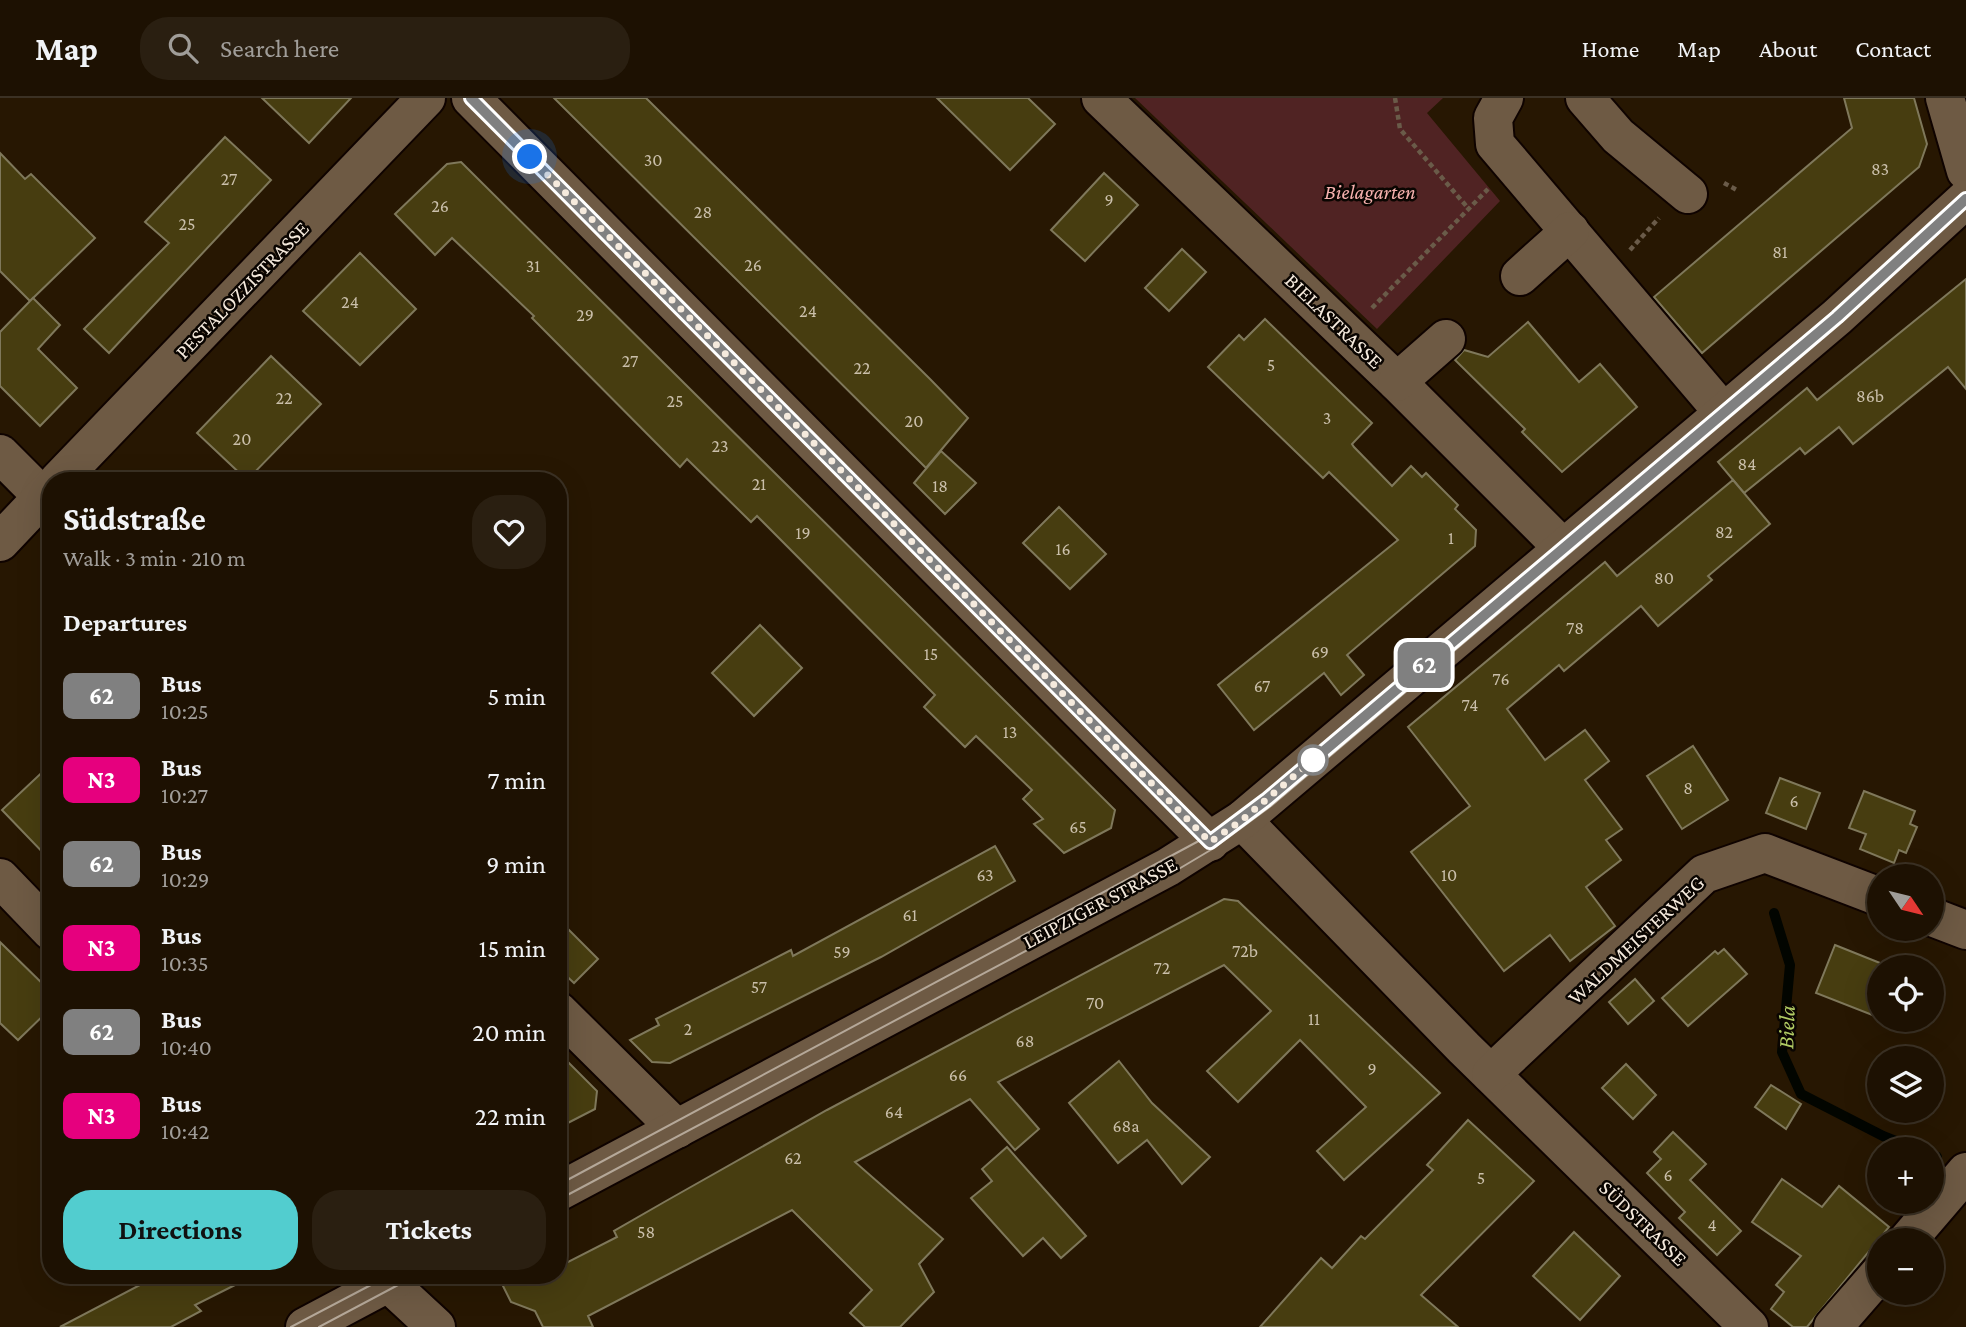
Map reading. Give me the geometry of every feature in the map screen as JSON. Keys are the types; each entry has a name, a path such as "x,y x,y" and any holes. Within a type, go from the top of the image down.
{"street":[{"name":"PESTALOZZISTRASSE","path":"70,472 426,98"},
{"path":"471,98 1210,842"},
{"name":"BIELASTRASSE","path":"1101,98 1397,382 1563,548"},
{"path":"1504,98 1493,118 1495,144 1723,412"},
{"path":"1586,98 1618,136 1688,194"},
{"path":"1945,98 1966,171"},
{"name":"LEIPZIGER STRASSE","path":"567,1187 1210,842 1242,820 1962,212"},
{"path":"1520,275 1570,231"},
{"path":"1397,382 1446,339"},
{"path":"0,454 42,487"},
{"name":"PESTALOZZISTRASSE","path":"0,542 42,501"},
{"name":"SÜDSTRASSE","path":"1242,820 1491,1074 1749,1327"},
{"name":"WALDMEISTERWEG","path":"1491,1074 1704,874 1765,853 1867,892"},
{"path":"0,878 42,922"},
{"path":"1944,922 1966,930"},
{"path":"567,1020 677,1129"},
{"path":"1918,1228 1966,1172"},
{"path":"305,1327 380,1284"},
{"path":"396,1284 436,1327"},
{"path":"1833,1327 1867,1288"}],"path":[{"path":"1395,98 1400,129 1468,208"},
{"path":"1347,334 1512,164"}],"green space":[{"name":"Bielagarten","path":"1135,98 1443,98 1427,113 1500,201 1377,329"}],"building":[{"path":"262,98 351,98 309,143"},
{"path":"554,98 646,98 930,379 968,418 926,468"},
{"path":"937,98 1028,98 1055,124 1010,170"},
{"path":"1844,98 1914,98 1927,144 1919,167 1702,353 1654,297 1852,128"},
{"path":"225,137 271,180 109,353 84,329 169,243 145,222"},
{"path":"0,153 25,179 31,174 95,238 30,301 0,271"},
{"path":"461,162 1115,810 1111,828 1064,853 1034,824 1043,819 1023,799 1032,790 976,736 965,747 924,707 935,695 757,516 751,522 687,459 680,467 532,318 534,316 452,238 435,255 395,214 447,164"},
{"path":"1104,173 1138,205 1085,261 1051,230"},
{"path":"1182,249 1206,272 1169,311 1145,288"},
{"path":"360,253 416,309 360,365 303,311"},
{"path":"1966,279 1966,389 1948,367 1853,444 1839,427 1805,454 1800,448 1744,493 1718,462 1807,388 1817,400"},
{"path":"33,298 60,325 38,349 77,388 40,426 0,386 0,332"},
{"path":"1265,319 1372,423 1352,444 1392,486 1411,466 1422,477 1426,473 1458,505 1455,509 1476,530 1475,546 1347,655 1364,675 1341,695 1324,673 1254,730 1218,685 1398,540 1329,472 1323,478 1208,367 1239,335 1244,340"},
{"path":"1528,322 1579,382 1600,364 1637,407 1562,472 1522,432 1525,429 1455,360 1464,350 1488,357"},
{"path":"271,356 321,404 255,472 238,472 197,433"},
{"path":"941,451 976,483 945,514 914,483"},
{"path":"1733,480 1770,524 1708,576 1712,580 1658,626 1641,606 1564,671 1559,665 1507,709 1545,760 1585,730 1609,761 1585,780 1622,829 1606,840 1621,860 1586,887 1615,926 1570,961 1550,935 1504,971 1411,852 1470,806 1408,727 1605,562 1617,576"},
{"path":"1059,507 1106,554 1070,589 1023,543"},
{"path":"760,625 802,668 754,716 712,673"},
{"path":"1693,746 1728,800 1682,829 1647,776"},
{"path":"42,772 42,852 2,810"},
{"path":"1780,778 1820,793 1806,829 1766,813"},
{"path":"1864,791 1915,811 1910,824 1917,827 1906,853 1899,850 1894,863 1860,849 1866,834 1849,828"},
{"path":"995,846 1015,881 881,957 670,1063 652,1062 630,1040 659,1025 656,1019 791,950 793,956"},
{"path":"1224,899 1238,901 1440,1093 1344,1180 1317,1151 1366,1107 1300,1040 1238,1102 1207,1071 1271,1011 1224,965 998,1082 1039,1129 1015,1150 970,1099 855,1162 943,1239 919,1264 934,1292 900,1327 865,1327 850,1313 872,1290 792,1210 588,1316 593,1327 543,1327 535,1311 511,1302 502,1284 567,1284 567,1262 617,1237 614,1231 827,1110"},
{"path":"567,928 598,959 574,983 567,976"},
{"path":"0,942 42,983 42,1017 18,1040 0,1023"},
{"path":"1835,945 1867,958 1867,1013 1816,993"},
{"path":"1724,949 1747,974 1688,1026 1662,998 1715,951 1718,954"},
{"path":"1635,979 1654,1001 1628,1024 1609,1002"},
{"path":"567,1061 597,1091 595,1109 567,1123"},
{"path":"1119,1061 1152,1103 1210,1157 1182,1184 1147,1140 1118,1163 1069,1103"},
{"path":"1626,1064 1656,1095 1633,1119 1602,1088"},
{"path":"1771,1085 1801,1104 1786,1129 1755,1107"},
{"path":"1468,1120 1534,1181 1421,1295 1458,1327 1260,1327 1321,1258 1332,1268 1361,1236 1365,1239 1433,1170 1427,1165"},
{"path":"1673,1132 1706,1164 1690,1180 1741,1231 1717,1255 1679,1218 1685,1212 1647,1173 1661,1159 1654,1152"},
{"path":"1007,1147 1086,1236 1061,1258 1043,1238 1023,1256 971,1198 992,1181 982,1169"},
{"path":"1782,1179 1822,1207 1839,1186 1867,1209 1867,1214 1873,1214 1889,1227 1867,1228 1867,1254 1807,1327 1793,1327 1771,1309 1784,1292 1776,1285 1801,1256 1752,1222"},
{"path":"1574,1232 1620,1276 1580,1320 1533,1276"},
{"path":"142,1284 237,1284 195,1305 201,1311 171,1327 60,1327"}],"waterway":[{"name":"Biela","path":"1774,913 1790,965 1782,1052 1801,1094 1886,1137"}],"tram line":[{"path":"567,1195 1172,873 1214,848 1271,806 1841,323 1966,200"},
{"path":"567,1180 1208,836 1263,795 1881,271"},
{"path":"291,1327 373,1284"},
{"path":"319,1327 400,1284"}],"bus line":[{"name":"62","path":"471,98 1210,842 1266,800 1837,317 1966,199"}],"route":[{"path":"530,157 1210,842 1242,820 1313,760"}]}
